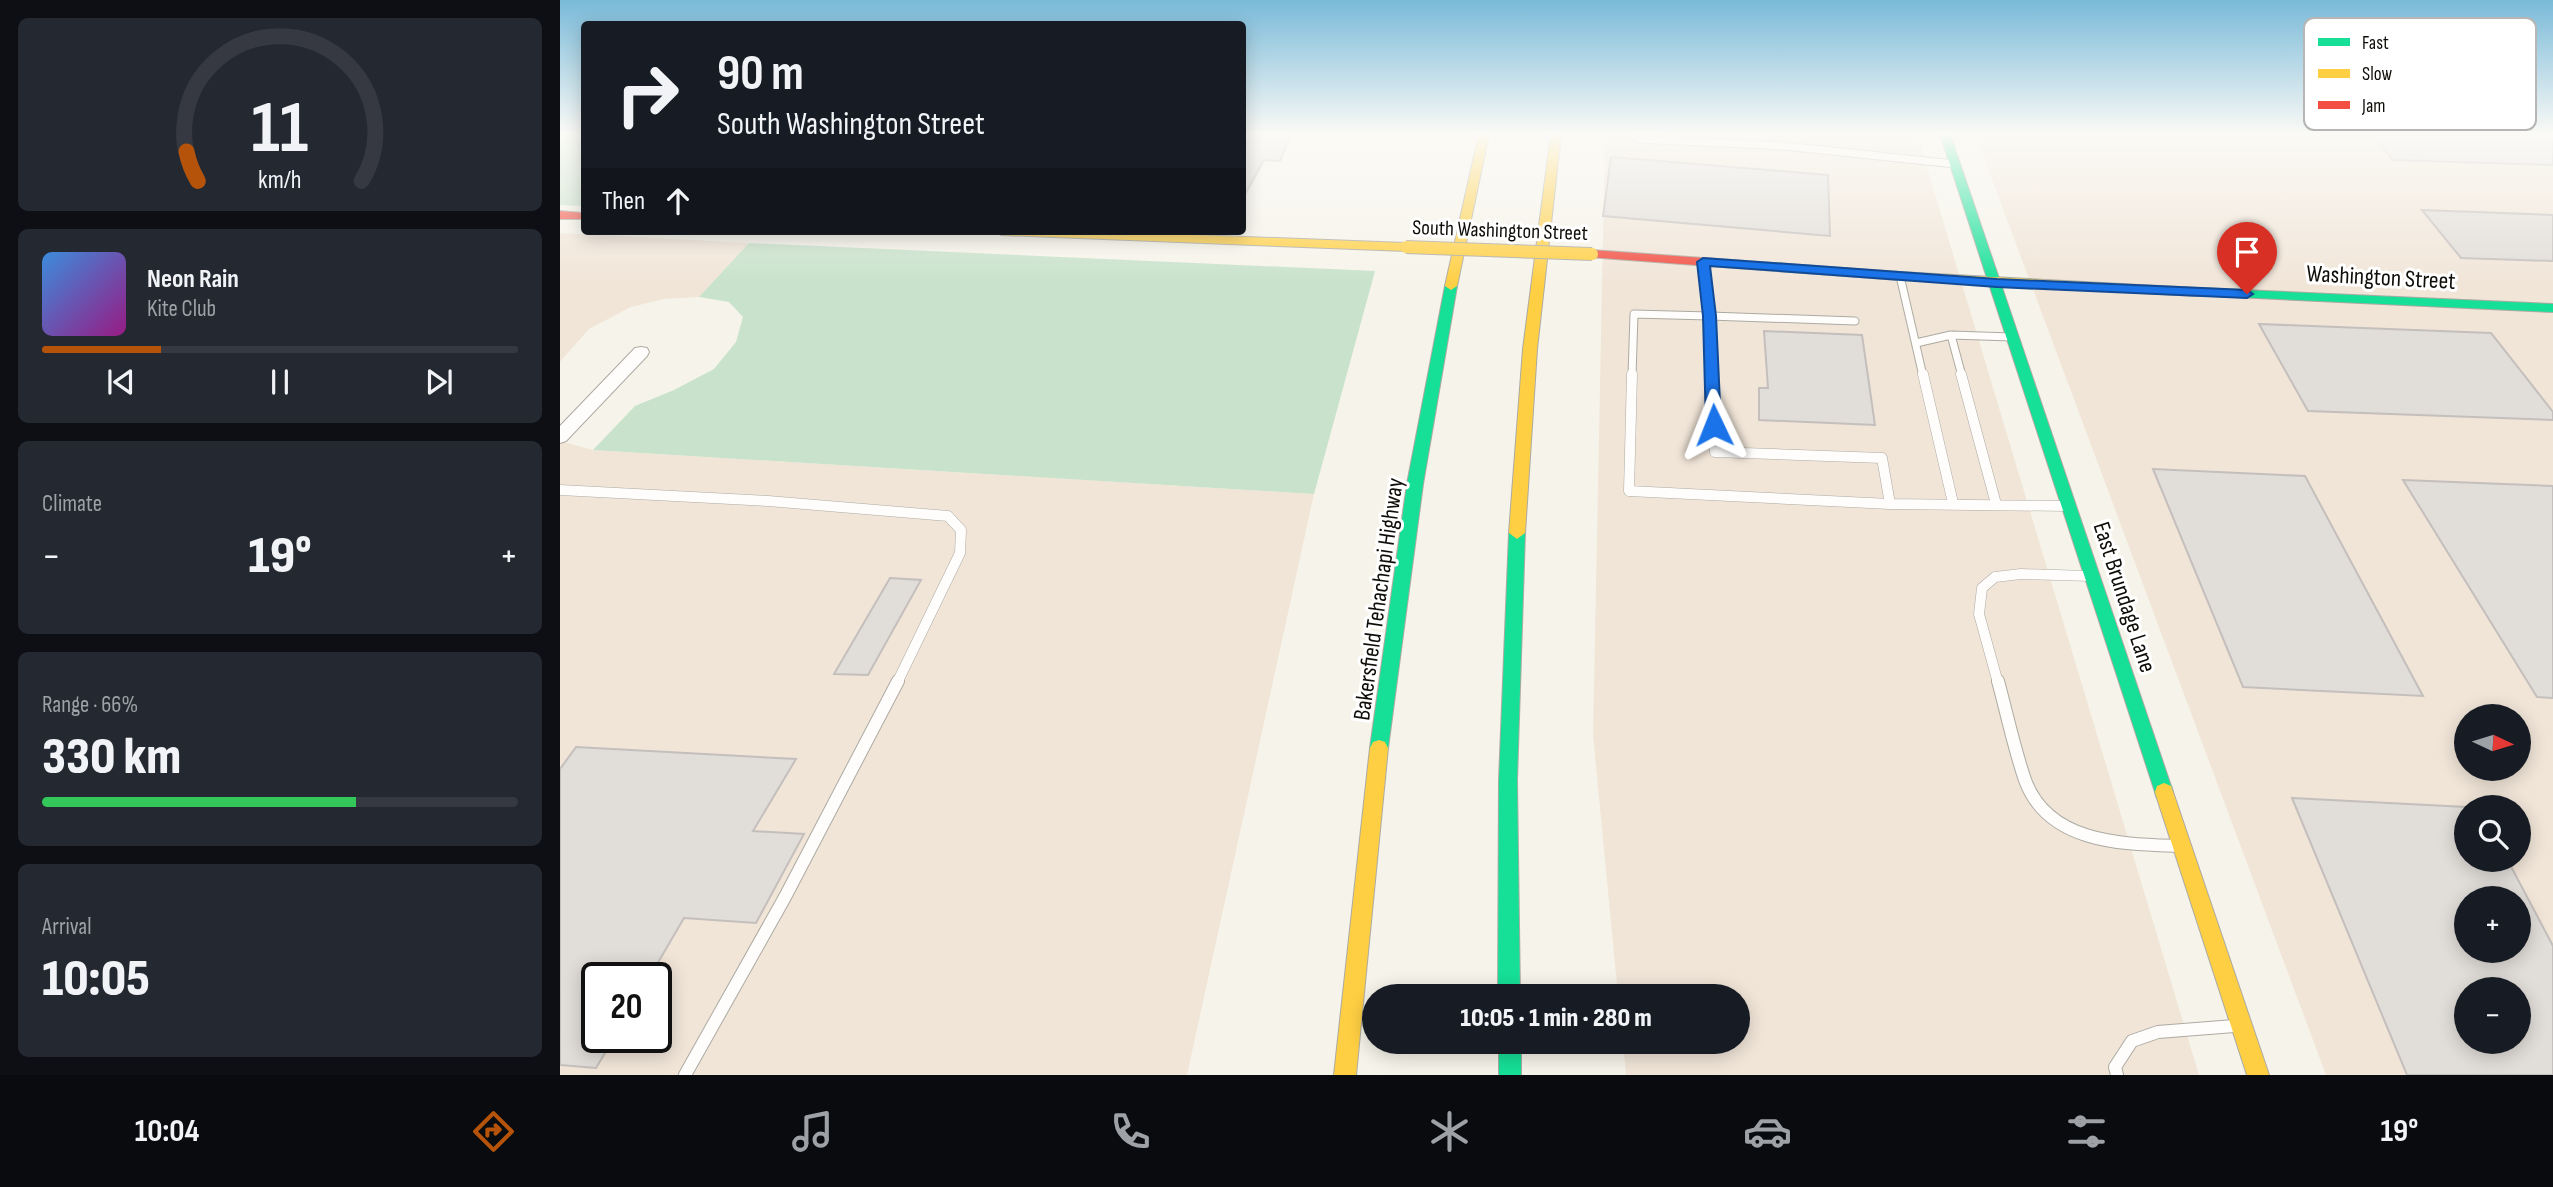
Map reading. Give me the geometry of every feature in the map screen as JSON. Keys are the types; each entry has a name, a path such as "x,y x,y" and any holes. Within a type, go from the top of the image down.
{"main road":[{"name":"Bakersfield Tehachapi Highway","path":"1345,1075 1393,639 1429,401 1472,184"},
{"path":"1509,984 1506,829 1514,598 1525,411 1550,184"},
{"name":"East Brundage Lane","path":"1962,184 2259,1075"},
{"path":"560,215 581,216"},
{"name":"South Washington Street","path":"1102,235 1592,254 1997,283"},
{"name":"Washington Street","path":"1997,283 2553,308"},
{"path":"1334,1075 1353,987"},
{"path":"1510,1054 1510,1075"}],"street":[{"path":"560,437 641,352"}],"lane":[{"path":"1703,262 1709,316 1715,452 1882,457 1890,504"},
{"path":"1900,276 1953,503"},
{"path":"1855,321 1634,314 1629,491 1890,504 2070,506"},
{"path":"1916,343 1951,335 2015,337"},
{"path":"1951,335 1996,504"},
{"path":"560,490 768,501 948,516 961,530 960,553 901,676 785,897 685,1075"},
{"path":"2094,576 2021,574 1994,577 1982,588 1979,614 2026,782 2037,805 2057,823 2088,837 2123,843 2183,846"},
{"path":"2117,1075 2115,1067 2132,1041 2158,1032 2242,1025"}],"shaded area":[{"path":"1604,184 1932,184 2199,1075 1626,1075 1624,1054 1750,1054 1750,984 1617,984 1593,735"},
{"path":"1994,184 2553,184 2553,1075 2326,1075"},
{"path":"560,233 749,243 699,297 664,299 631,307 589,329 560,362"},
{"path":"560,441 593,450 1314,494 1187,1075 560,1075"}],"green space":[{"path":"560,184 581,184 581,206 560,205"},
{"path":"749,243 1375,271 1314,494 593,450 635,406 714,369 736,342 743,317 729,302 699,297"}],"building":[{"path":"1607,184 1828,184 1830,236 1603,216"},
{"path":"2422,210 2553,215 2553,261 2461,258"},
{"path":"2259,324 2491,333 2553,412 2553,420 2308,411"},
{"path":"1764,331 1862,335 1875,425 1759,420 1759,388 1768,388"},
{"path":"2153,469 2305,476 2423,696 2243,687"},
{"path":"2403,480 2553,486 2553,698 2537,697"},
{"path":"890,578 921,580 868,675 834,674"},
{"path":"576,747 796,759 753,831 804,834 756,923 684,918 658,962 581,962 581,1053 605,1053 596,1068 560,1065 560,769"},
{"path":"2292,798 2454,806 2454,872 2514,872 2521,886 2454,886 2454,963 2531,963 2531,904 2553,946 2553,1075 2407,1075"}],"traffic: fast":[{"path":"1962,184 2164,792"},
{"path":"1379,748 1415,484 1451,286"},
{"path":"2197,292 2553,308"},
{"path":"1509,984 1508,780 1517,533"},
{"path":"1510,1054 1510,1075"}],"traffic: slow":[{"path":"1451,286 1473,184"},
{"path":"1517,533 1530,349 1550,184"},
{"path":"1102,235 1406,247"},
{"path":"1406,247 1592,254"},
{"path":"1899,276 2197,292"},
{"path":"1345,1075 1379,748"},
{"path":"2164,792 2258,1075"}],"traffic: jam":[{"path":"560,215 581,216"},
{"path":"1592,254 1899,276"}],"route":[{"path":"1714,425 1709,316 1703,262 1997,283 2247,294"}]}
